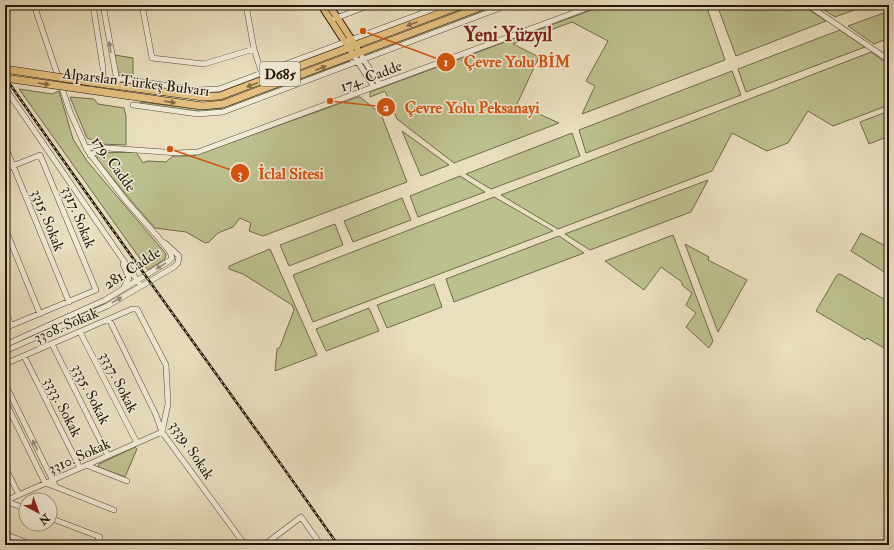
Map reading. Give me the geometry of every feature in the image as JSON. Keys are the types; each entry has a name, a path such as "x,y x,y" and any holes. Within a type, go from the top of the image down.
{"highway":[{"name":"Alparslan Türkeş Bulvarı","path":"5,69 203,97 220,96 350,44 462,5"},
{"name":"Alparslan Türkeş Bulvarı","path":"5,78 196,105 217,105 236,100 359,57 486,5"}],"main road":[{"path":"321,5 334,19 359,57"},
{"path":"329,5 334,19"}],"street":[{"name":"179. Cadde","path":"34,5 73,119 86,148 126,202 158,237"},
{"path":"93,5 103,68 102,77 99,83"},
{"path":"103,5 115,78 118,86"},
{"path":"142,5 152,58 204,64 254,49"},
{"path":"246,5 254,49 262,74"},
{"path":"334,19 370,5"},
{"path":"115,78 205,91 223,88 350,44 444,5"},
{"path":"133,106 198,114 218,113 359,57 508,5"},
{"name":"174. Cadde","path":"86,148 93,146 178,153 198,152 595,5"},
{"path":"808,5 889,60"},
{"path":"359,57 380,85"},
{"path":"359,57 374,88"},
{"path":"5,88 141,286"},
{"name":"3315. Sokak","path":"5,146 69,302"},
{"path":"90,155 104,148"},
{"name":"3317. Sokak","path":"13,166 40,155 96,290 69,302"},
{"path":"5,169 13,166"},
{"path":"5,228 40,314"},
{"name":"281. Cadde","path":"5,345 94,305 122,290 171,259 171,254 158,237"},
{"name":"281. Cadde","path":"5,352 102,308 174,267 179,261 177,252 158,237"},
{"path":"119,256 129,278 122,290"},
{"path":"5,328 69,302"},
{"name":"3308. Sokak","path":"5,364 109,319 137,309 166,365 168,404 162,432"},
{"path":"5,310 12,325"},
{"name":"3339. Sokak","path":"109,319 156,415 162,432 245,545"},
{"name":"3337. Sokak","path":"80,332 137,443"},
{"name":"3335. Sokak","path":"52,344 108,456"},
{"name":"3333. Sokak","path":"24,356 80,468"},
{"path":"5,384 56,487"},
{"path":"5,401 45,483 114,510"},
{"name":"3310. Sokak","path":"26,492 162,432"},
{"path":"86,465 127,481"},
{"path":"5,467 18,493"},
{"name":"3310. Sokak","path":"5,501 18,495"},
{"path":"5,501 18,506"},
{"path":"264,545 301,517 321,545"},
{"path":"58,521 100,537 95,545"},
{"path":"5,534 33,545"}],"green space":[{"path":"496,5 502,5 366,56 366,54"},
{"path":"605,5 706,5 725,60 582,114 595,86 586,81 608,41 572,22 513,44 539,57 517,104 559,123 454,163 397,119 385,91 370,97 370,92"},
{"path":"717,5 802,5 826,21 736,56"},
{"path":"817,5 868,5 835,17"},
{"path":"889,11 889,38 874,44 848,26"},
{"path":"840,30 865,47 746,92 738,69"},
{"path":"871,52 889,65 889,105 833,126 808,111 788,143 767,151 732,133 712,171 558,229 501,195"},
{"path":"115,55 133,58 133,78 117,76"},
{"path":"349,61 349,63 223,110 204,112 140,104 140,102 198,109 219,109"},
{"path":"732,71 741,95 586,153 579,130"},
{"path":"19,89 52,94 59,91 73,139 87,161 166,254 165,259 148,270"},
{"path":"70,97 94,99 98,104 124,108 126,116 126,145 100,144 87,138"},
{"path":"358,97 381,114 407,182 263,236 249,231 251,223 240,218 233,227 218,233 209,242 205,243 186,232 155,228 97,159 97,155 99,153 136,152 143,163 147,161 166,162 173,156 193,156"},
{"path":"889,111 889,136 869,144 860,122"},
{"path":"402,131 449,165 421,176"},
{"path":"572,133 580,156 491,189 466,174"},
{"path":"460,176 485,192 418,217 410,196"},
{"path":"708,180 691,212 590,250 565,234"},
{"path":"494,197 553,231 313,322 293,275"},
{"path":"402,198 411,220 353,242 344,221"},
{"path":"335,224 343,245 289,266 280,245"},
{"path":"861,233 889,248 889,275 851,251"},
{"path":"673,235 713,341 709,348 686,327 696,313 686,305 692,293 682,285 682,282 661,267 644,290 605,261"},
{"path":"559,236 584,253 454,302 446,279"},
{"path":"685,244 709,257 708,260 747,280 718,332"},
{"path":"270,249 317,355 275,371 277,349 280,347 294,310 292,305 243,274 229,269 229,266"},
{"path":"840,274 889,302 889,351 867,338 865,340 816,311 837,275"},
{"path":"434,284 442,307 387,328 377,305"},
{"path":"369,308 379,331 326,351 316,329"},
{"path":"135,447 137,449 125,477 98,467 99,464"}],"railway":[{"path":"5,77 338,545"}],"place":[{"name":"Çevre Yolu BİM","path":"363,31"},
{"name":"Çevre Yolu Peksanayi","path":"330,101"},
{"name":"İclal Sitesi","path":"170,149"}],"district":[{"name":"Yeni Yüzyıl","path":"508,34"}]}
